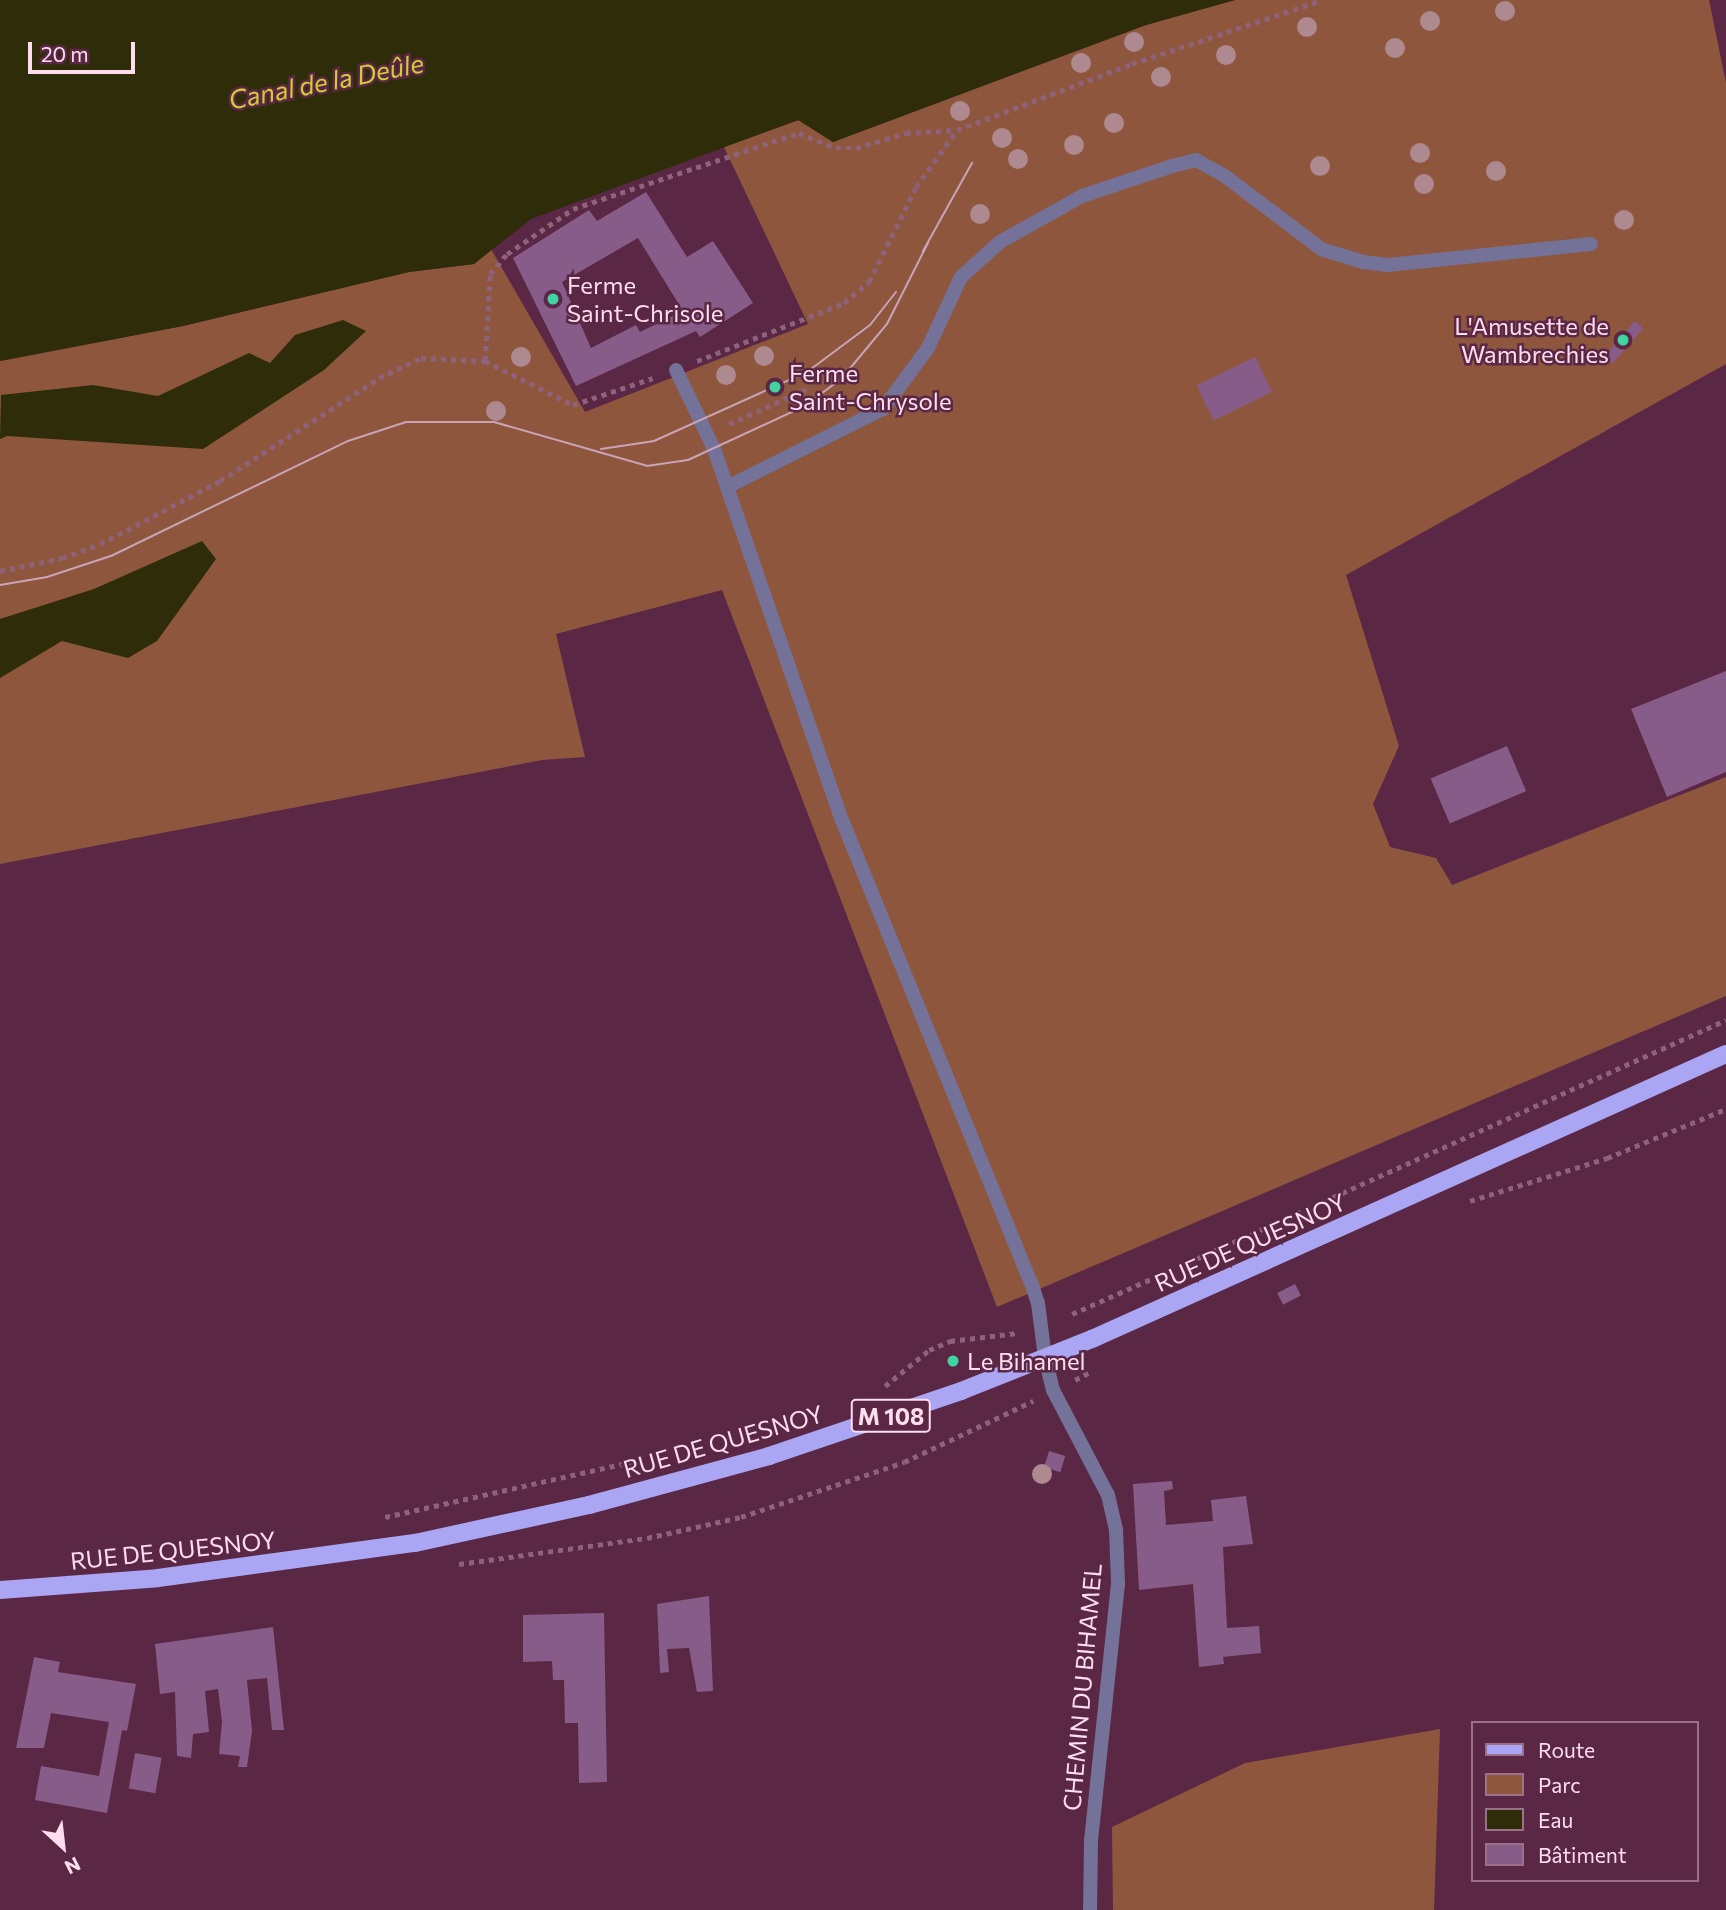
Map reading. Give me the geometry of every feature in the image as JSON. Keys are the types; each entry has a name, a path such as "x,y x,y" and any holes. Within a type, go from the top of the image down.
{"main road":[{"name":"RUE DE QUESNOY","path":"0,1590 288,1563 519,1521 769,1456 913,1409 1045,1358 1726,1054"}],"street":[{"path":"727,487 883,409 928,348 961,277 1000,242 1082,196 1172,166 1196,160 1225,176 1321,249 1363,262 1388,265 1591,244"},
{"name":"CHEMIN DU BIHAMEL","path":"676,370 702,420 727,487 842,820 1031,1282 1043,1328 1045,1358 1054,1391 1104,1486 1116,1529 1118,1584 1091,1839 1090,1910"}],"path":[{"path":"485,361 490,274 507,254 573,209 799,133 836,148 856,148 906,132 957,130 1132,64 1322,0"},
{"path":"0,571 80,554 128,530 261,457 403,365 438,356 485,361 573,405 676,370 795,318 844,303 869,282 916,187 957,130"},
{"path":"734,423 811,387"},
{"path":"1181,1266 1726,1020"},
{"path":"879,1388 929,1350 950,1341 1043,1328 1156,1277"},
{"path":"376,1519 651,1457"}],"green space":[{"path":"1235,0 1709,0 1726,83 1726,364 1346,575 1399,746 1373,804 1390,847 1436,858 1452,885 1726,777 1726,996 997,1307 722,590 556,634 585,757 542,760 0,864 0,361 183,326 409,272 474,264 491,249 585,412 808,324 724,147 799,120 833,142 1146,25"},
{"path":"1440,1729 1434,1910 1113,1910 1112,1827 1245,1763"}],"water":[{"name":"Canal de la Deûle","path":"0,0 1235,0 1146,25 833,142 798,120 531,219 474,264 409,272 183,326 0,361"},
{"path":"343,320 366,331 324,370 203,449 7,436 0,439 1,395 93,385 158,396 249,353 270,363 295,335"},
{"path":"202,541 216,559 157,641 128,658 62,641 0,678 0,619 94,589"}],"building":[{"name":"Ferme Saint-Chrisole","path":"646,192 687,257 713,241 753,303 700,337 696,331 576,386 513,258 589,210 597,221","holes":["638,238 683,311 640,332 636,325 591,348 562,282"]},
{"path":"1635,321 1643,328 1612,364 1604,356"},
{"path":"1255,357 1272,392 1214,421 1197,385"},
{"path":"1726,671 1726,772 1667,797 1631,709"},
{"path":"1507,746 1526,791 1450,824 1431,778"},
{"path":"1295,1284 1301,1296 1283,1305 1277,1293"},
{"path":"1049,1451 1065,1456 1060,1472 1044,1467"},
{"path":"1172,1481 1173,1489 1164,1491 1166,1525 1213,1521 1211,1500 1246,1496 1253,1544 1223,1547 1227,1628 1259,1626 1261,1653 1223,1657 1224,1664 1199,1667 1193,1584 1139,1590 1133,1484"},
{"path":"709,1596 713,1691 697,1692 689,1648 667,1649 669,1672 660,1673 657,1604"},
{"path":"604,1613 607,1782 579,1783 578,1723 565,1723 564,1680 553,1680 552,1661 523,1662 523,1615"},
{"path":"273,1627 284,1730 272,1730 267,1678 247,1680 252,1731 247,1767 238,1767 240,1756 219,1754 222,1722 218,1689 205,1691 209,1732 193,1734 191,1758 177,1756 175,1692 160,1694 155,1644"},
{"path":"34,1657 60,1662 58,1672 136,1684 127,1731 122,1730 107,1813 35,1800 41,1766 99,1776 109,1722 51,1713 44,1748 16,1748"},
{"path":"135,1753 162,1758 155,1793 129,1788"}],"tram line":[{"path":"923,251 972,163"},
{"path":"0,585 47,577 111,556 348,441 406,422 494,422 647,466 688,460 805,406 842,378 887,324 928,243"},
{"path":"601,449 654,441 807,372 870,325 896,292"}],"place":[{"name":"Ferme Saint-Chrisole","path":"553,299"},
{"name":"L'Amusette de Wambrechies","path":"1623,340"},
{"name":"Ferme Saint-Chrysole","path":"775,387"},
{"name":"Le Bihamel","path":"953,1361"}]}
